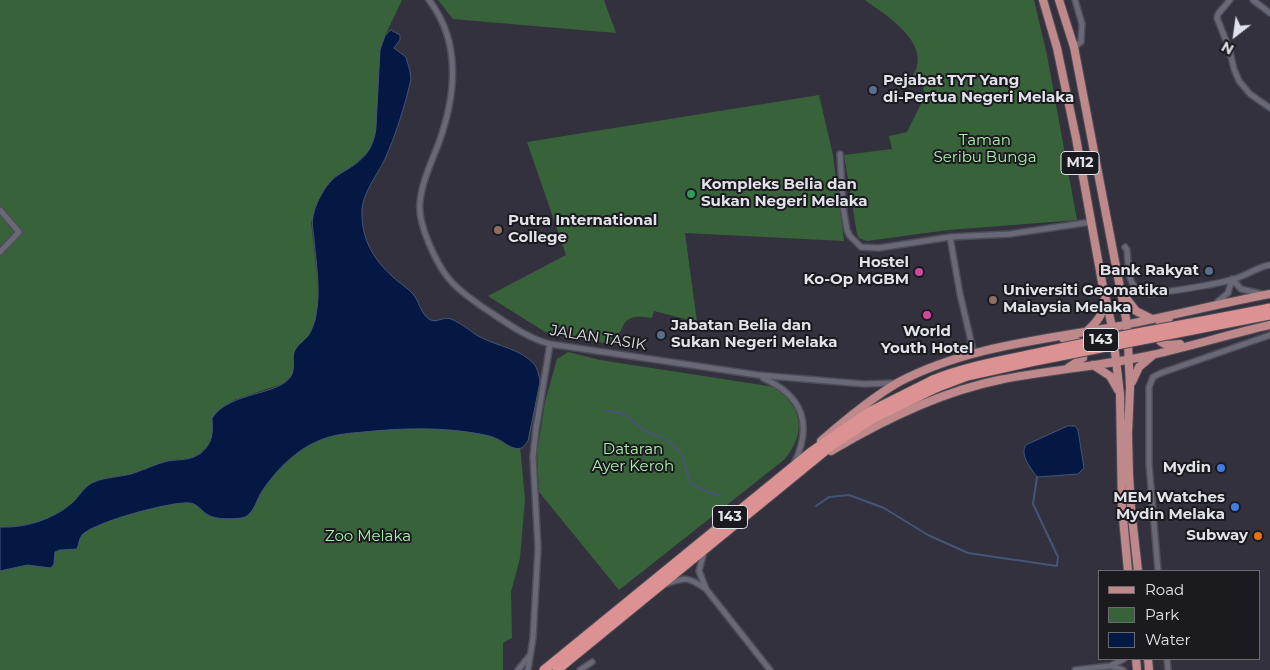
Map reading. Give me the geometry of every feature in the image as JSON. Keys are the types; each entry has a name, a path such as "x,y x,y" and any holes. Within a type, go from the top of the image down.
{"highway":[{"name":"143","path":"544,670 793,465 936,383 945,375 1070,346 1270,308"},
{"name":"143","path":"936,383 1035,361 1270,315"},
{"name":"143","path":"557,670 706,548 814,454"}],"main road":[{"name":"M12","path":"1043,0 1057,48 1112,327 1120,394 1122,508 1128,570"},
{"name":"M12","path":"1059,0 1074,46 1127,324 1130,387 1129,474 1138,570"},
{"path":"1121,292 1136,310 1152,319"},
{"path":"814,454 845,421 898,383 944,363 974,354 1053,337 1152,319 1268,294"},
{"path":"1087,331 1104,310 1105,297"},
{"path":"1189,311 1162,321 1158,326 1157,334 1161,341 1168,345 1200,342"},
{"path":"814,454 886,420 970,387 999,380 1153,355 1270,325"},
{"path":"1053,337 1076,340 1083,348 1083,358 1063,370"},
{"path":"1130,387 1139,367 1153,355"},
{"path":"1093,364 1110,376 1120,394"}],"street":[{"name":"JALAN TASIK","path":"429,0 445,25 450,41 454,69 449,110 421,193 419,205 425,237 445,274 466,295 526,335 550,344 758,375 864,384 898,383"},
{"path":"1074,46 1081,42 1082,24 1075,0"},
{"path":"1230,0 1218,14 1217,18 1229,48 1236,75 1250,94 1270,108"},
{"path":"1253,0 1270,13"},
{"path":"840,154 843,206 847,230 861,247 879,248 950,237 1010,234 1091,222"},
{"path":"0,210 19,232 0,252"},
{"path":"950,237 960,294 974,354"},
{"path":"1125,247 1127,250 1130,282 1133,287 1144,294 1232,279 1251,273 1264,265 1270,265"},
{"path":"1232,279 1241,289 1268,294"},
{"path":"1212,306 1228,293 1232,279"},
{"path":"1158,570 1149,464 1149,387 1153,377 1270,335"},
{"path":"528,670 531,653 538,548 533,457 550,344"},
{"name":"JALAN TASIK","path":"758,375 776,384 792,396 799,407 804,437 801,449 793,465"},
{"path":"706,548 699,571 706,589 770,670"},
{"path":"661,585 682,578 689,579 706,589"},
{"path":"518,670 531,653"},
{"path":"1075,670 1110,666 1122,660"},
{"path":"580,670 592,662"},
{"path":"1110,666 1123,670"}],"green space":[{"path":"0,0 402,0 380,50 375,139 370,150 353,166 333,178 311,222 317,276 318,297 316,316 313,328 294,353 292,376 282,384 234,400 212,421 213,430 209,443 199,454 166,461 135,473 104,479 63,510 46,519 9,527 0,527"},
{"path":"438,0 604,0 616,33 453,19"},
{"name":"Taman Seribu Bunga","path":"865,0 1034,0 1047,55 1077,220 948,230 867,241 859,238 844,155 892,149 889,136 907,132 925,96 923,87 910,80 917,66 918,56 915,46 901,28"},
{"name":"Kompleks Belia dan Sukan Negeri Melaka","path":"819,95 833,155 844,241 685,233 697,322 654,311 652,318 635,317 626,321 615,345 545,332 488,296 566,255 527,142"},
{"name":"Dataran Ayer Keroh","path":"568,352 600,360 775,387 784,395 796,412 799,430 797,439 785,459 619,590 539,492 537,453 545,402 557,359"},
{"name":"Zoo Melaka","path":"332,398 518,425 525,499 520,558 511,592 512,638 503,643 503,670 0,670 0,547"}],"water":[{"path":"391,30 400,35 400,40 394,48 406,57 411,79 393,140 364,199 362,214 367,241 380,264 413,294 424,314 429,319 434,321 445,318 451,319 480,337 516,351 534,364 540,382 528,441 522,448 518,449 498,439 484,435 451,430 422,429 379,431 331,437 307,447 281,467 261,493 254,508 245,517 216,518 190,503 167,505 134,513 89,530 82,535 77,549 55,552 54,564 51,568 27,565 0,571 0,527 38,522 56,514 75,501 87,486 99,480 131,474 168,461 189,459 197,456 210,441 212,418 220,409 242,398 276,387 291,376 295,350 311,331 317,306 318,277 313,225 314,212 321,195 329,183 360,161 371,146 376,127 380,50 385,36"},
{"path":"1068,426 1075,426 1078,430 1084,468 1078,474 1037,477 1025,457 1024,449 1026,445"}],"waterway":[{"path":"604,411 618,412 627,416 645,431 666,439 681,453 690,482 695,486 720,496"},
{"path":"816,506 829,497 849,495 884,508 928,535 968,553 1057,566 1058,557 1033,504 1037,477"}],"place":[{"name":"Pejabat TYT Yang di-Pertua Negeri Melaka","path":"873,90"},
{"name":"Kompleks Belia dan Sukan Negeri Melaka","path":"691,194"},
{"name":"Putra International College","path":"498,230"},
{"name":"Bank Rakyat","path":"1209,271"},
{"name":"Hostel Ko-Op MGBM","path":"919,272"},
{"name":"Universiti Geomatika Malaysia Melaka","path":"993,300"},
{"name":"World Youth Hotel","path":"927,315"},
{"name":"Jabatan Belia dan Sukan Negeri Melaka","path":"661,335"},
{"name":"Mydin","path":"1221,468"},
{"name":"MEM Watches Mydin Melaka","path":"1235,507"},
{"name":"Subway","path":"1258,536"}]}
